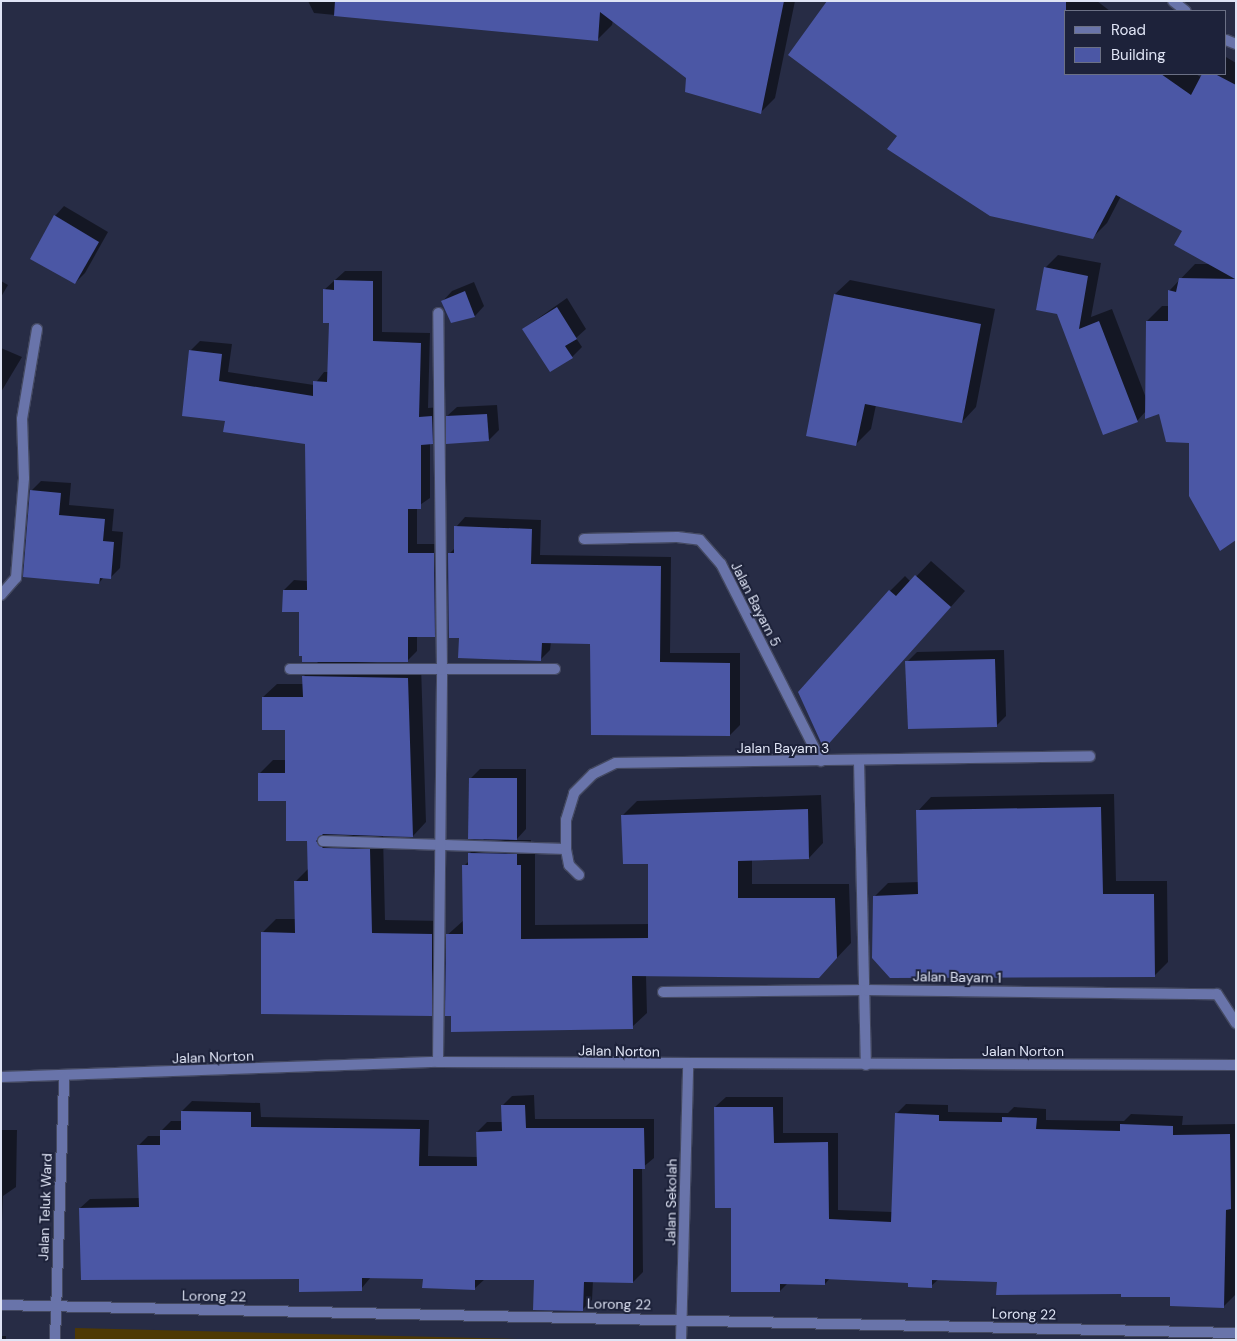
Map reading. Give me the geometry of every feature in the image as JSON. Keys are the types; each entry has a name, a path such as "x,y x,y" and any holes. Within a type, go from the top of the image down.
{"street":[{"path":"1172,1 1185,10"},
{"path":"438,313 442,670 438,1062"},
{"path":"1,595 16,578 24,478 22,419 37,329"},
{"name":"Jalan Bayam 5","path":"584,538 677,537 700,540 721,564 821,761"},
{"path":"290,669 555,669"},
{"name":"Jalan Bayam 3","path":"580,875 569,865 566,849 566,820 574,794 593,774 616,763 859,761 1090,756"},
{"path":"859,761 866,1065"},
{"path":"323,841 566,849"},
{"name":"Jalan Bayam 1","path":"663,992 865,990 1217,994 1236,1023"},
{"name":"Jalan Norton","path":"1,1077 438,1062 688,1065 1236,1065"},
{"name":"Jalan Sekolah","path":"681,1340 688,1065"},
{"name":"Jalan Teluk Ward","path":"55,1340 64,1076"},
{"name":"Lorong 22","path":"1,1305 1236,1332"}],"shaded area":[{"path":"75,1328 558,1340 75,1340"}],"building":[{"path":"335,1 784,1 761,114 685,92 686,78 600,12 598,41 334,16"},
{"path":"827,1 1066,1 1066,10 1064,10 1064,75 1162,75 1191,95 1201,75 1217,75 1236,85 1236,540 1220,551 1189,496 1189,443 1166,442 1159,414 1145,419 1146,321 1168,321 1168,290 1176,292 1179,278 1235,279 1174,245 1182,231 1116,195 1093,239 990,216 887,149 897,136 788,55"},
{"path":"54,215 99,242 75,284 30,259"},
{"path":"1044,267 1088,276 1079,329 1099,321 1138,422 1103,435 1057,314 1036,310"},
{"path":"334,280 373,281 373,341 421,343 419,417 432,416 433,444 421,445 421,509 408,509 408,553 434,553 435,637 408,637 408,662 302,662 302,656 299,656 299,612 282,612 283,590 307,590 305,444 223,432 225,421 182,416 189,350 222,354 219,381 313,396 313,381 327,382 329,323 323,323 323,289 334,290"},
{"path":"465,291 475,317 451,323 441,301"},
{"path":"834,294 981,324 962,423 865,404 856,446 806,436"},
{"path":"557,307 577,339 565,346 573,358 550,372 522,329"},
{"path":"487,414 489,441 446,444 446,416"},
{"path":"30,490 61,493 59,515 105,519 103,541 114,542 111,579 100,578 99,584 23,577"},
{"path":"454,526 532,529 531,564 661,566 660,662 730,663 730,736 591,735 590,644 542,643 541,661 458,658 459,638 449,638 448,553 454,553"},
{"path":"915,575 951,607 824,749 798,692 889,590 896,596"},
{"path":"995,659 997,727 908,729 905,661"},
{"path":"302,676 408,678 413,837 323,834 316,841 323,848 370,849 372,933 432,934 432,1016 261,1014 261,932 295,933 294,881 308,881 307,841 286,841 286,801 258,801 258,773 285,773 285,730 262,730 262,697 303,697"},
{"path":"469,778 517,778 517,840 468,839"},
{"path":"1101,807 1103,894 1154,894 1155,977 890,978 872,958 873,896 918,894 916,810"},
{"path":"808,809 809,859 738,861 738,898 835,898 837,958 819,978 632,976 633,1029 451,1032 451,1016 445,1016 446,934 463,934 462,865 468,865 468,853 517,854 517,865 521,865 521,939 648,938 648,864 623,864 621,815"},
{"path":"501,1105 525,1105 526,1128 644,1128 645,1169 633,1169 633,1283 584,1282 583,1311 533,1310 534,1280 475,1280 475,1290 422,1288 423,1279 362,1278 362,1291 299,1292 299,1279 81,1280 79,1208 139,1207 137,1145 160,1145 160,1130 181,1130 181,1111 251,1112 251,1127 420,1129 419,1166 477,1166 476,1132 502,1131"},
{"path":"714,1107 773,1107 774,1143 828,1142 829,1219 891,1222 895,1113 939,1115 939,1121 1002,1122 1002,1117 1037,1118 1036,1129 1120,1131 1120,1124 1173,1126 1173,1135 1230,1134 1231,1209 1226,1210 1224,1308 1170,1306 1170,1297 1121,1297 1121,1294 996,1295 997,1282 932,1280 932,1288 908,1287 908,1283 825,1279 825,1285 780,1284 780,1292 731,1292 731,1208 715,1208"}]}
